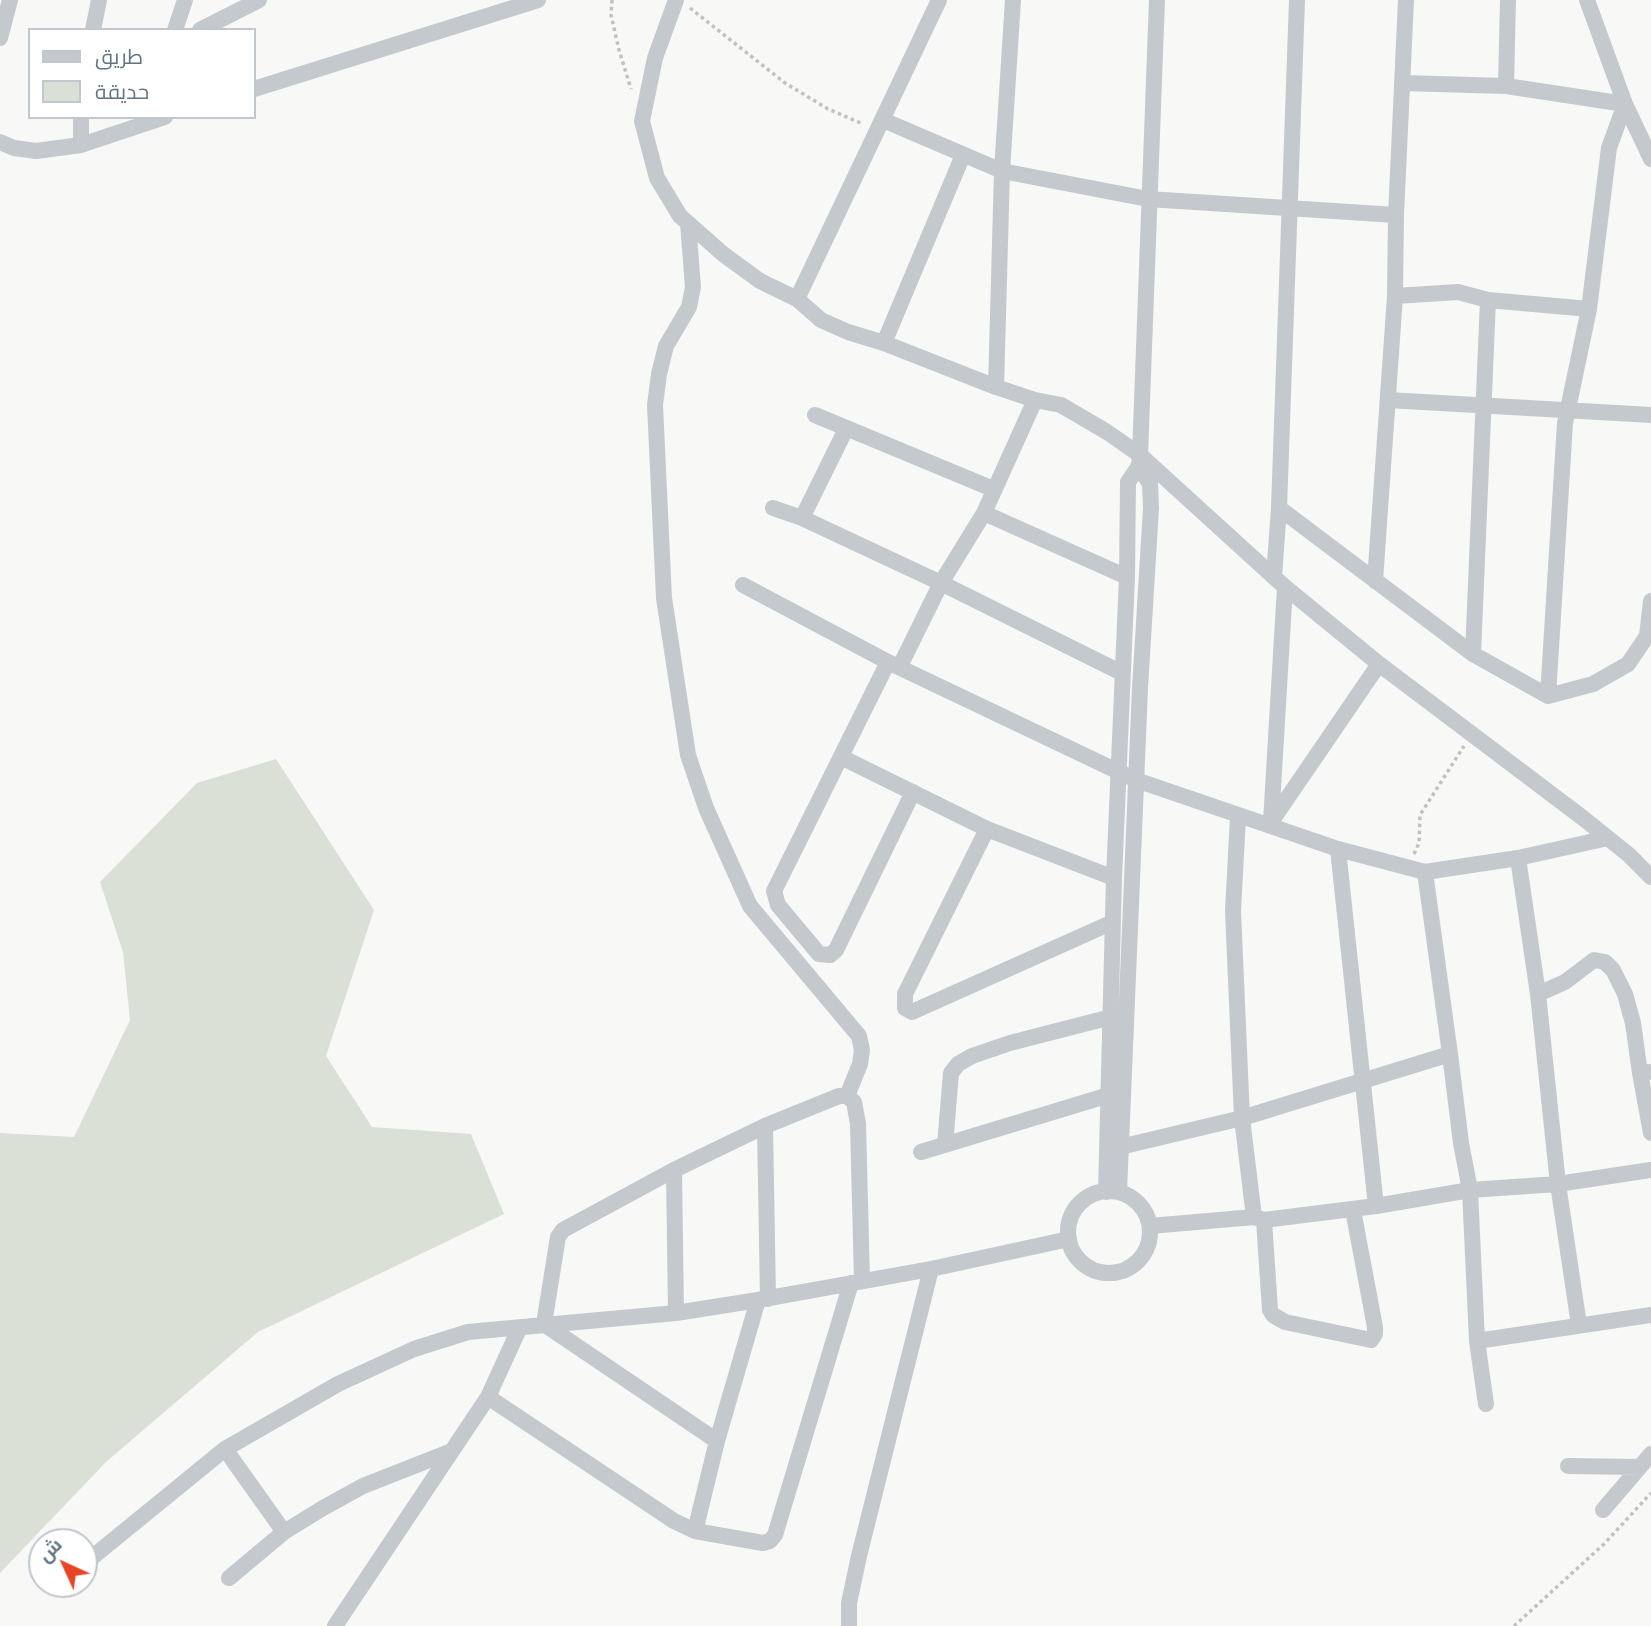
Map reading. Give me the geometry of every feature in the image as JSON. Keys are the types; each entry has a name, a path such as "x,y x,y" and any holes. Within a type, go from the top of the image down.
{"street":[{"path":"0,38 10,0"},
{"path":"93,28 99,0"},
{"path":"176,28 185,0"},
{"path":"204,28 259,0"},
{"path":"256,88 538,0"},
{"path":"678,0 655,58 642,121 657,178 680,216 723,254 760,281 797,299 821,320 996,387 1035,400 1061,405 1139,461 1379,664 1608,838 1651,877"},
{"path":"797,299 939,0"},
{"path":"996,387 1002,171 1013,0"},
{"path":"1113,1192 1120,1147 1113,922 1127,577 1128,482 1139,461 1157,0"},
{"path":"1269,825 1280,582 1279,508 1297,0"},
{"path":"1375,581 1395,296 1406,0"},
{"path":"1506,86 1508,0"},
{"path":"1587,0 1625,104 1651,159"},
{"path":"1402,83 1506,86 1625,104"},
{"path":"1548,696 1562,449 1567,410 1589,309 1609,148 1625,104"},
{"path":"81,119 81,145"},
{"path":"0,142 14,148 36,151 81,145 141,122"},
{"path":"880,126 1002,171 1149,199 1396,215"},
{"path":"884,343 963,155"},
{"path":"688,223 693,287 689,307 666,346 655,405 664,598 688,755 706,808 750,906 859,1036 862,1050 860,1064 847,1096"},
{"path":"1395,296 1458,292 1488,300 1589,309"},
{"path":"1473,654 1488,300"},
{"path":"913,792 836,950 830,955 819,954 778,905 774,891 841,757 984,513 1035,400"},
{"path":"1388,400 1651,415"},
{"path":"815,415 993,489"},
{"path":"802,518 846,429"},
{"path":"1113,1192 1109,1095 1118,1017 1136,780 1150,508 1150,484 1139,461"},
{"path":"773,508 802,518 942,583 1122,673"},
{"path":"1279,508 1473,654 1548,696 1593,684 1629,664 1647,636 1651,601"},
{"path":"984,513 1127,577"},
{"path":"743,585 894,664 1136,780 1338,849 1417,871 1518,858 1608,838"},
{"path":"1269,825 1379,664"},
{"path":"841,757 987,829 1114,878"},
{"path":"1238,817 1233,911 1242,1118 1259,1219 1270,1310 1273,1315 1285,1322 1371,1340 1375,1327 1353,1210"},
{"path":"987,829 905,995 904,1003 909,1011 912,1012 1113,922"},
{"path":"1338,849 1376,1206"},
{"path":"1518,858 1538,994 1558,1185 1579,1325"},
{"path":"1417,871 1450,1054 1470,1190 1477,1340 1486,1404"},
{"path":"1538,994 1565,982 1594,960 1605,962 1614,970 1625,994 1646,1072 1651,1132"},
{"path":"945,1145 951,1073 958,1064 972,1056 1010,1043 1118,1017"},
{"path":"1120,1147 1242,1118 1361,1079 1450,1054"},
{"path":"921,1152 1109,1095"},
{"path":"488,1396 674,1521 695,1531 763,1543 770,1541 775,1535 856,1282 858,1124 853,1102 847,1096 839,1096 765,1126 674,1170 560,1233 544,1324"},
{"path":"695,1531 717,1441 763,1300 765,1126"},
{"path":"674,1170 676,1313"},
{"path":"1150,1226 1353,1210 1470,1190 1558,1185 1651,1170"},
{"path":"1113,1192 1134,1199 1145,1211 1150,1226 1150,1242 1143,1256 1131,1268 1115,1273 1100,1272 1085,1266 1074,1254 1069,1239 1069,1223 1076,1208 1088,1197 1113,1192"},
{"path":"98,1553 225,1450 338,1384 414,1349 468,1332 676,1313 763,1300 932,1269 1069,1239"},
{"path":"849,1626 849,1603 859,1556 932,1269"},
{"path":"1477,1340 1651,1315"},
{"path":"544,1324 717,1441"},
{"path":"335,1626 488,1396 520,1327"},
{"path":"225,1450 284,1532"},
{"path":"229,1578 284,1532 363,1486 452,1451"},
{"path":"1603,1510 1651,1454"},
{"path":"1568,1466 1640,1467"}],"path":[{"path":"611,0 611,15 619,50 642,121"},
{"path":"678,0 785,83 828,109 880,126"},
{"path":"1417,871 1420,815 1472,734"},
{"path":"1514,1626 1604,1544 1651,1493"}],"green space":[{"path":"276,759 374,910 326,1056 372,1127 471,1134 504,1214 258,1332 106,1462 43,1528 28,1528 28,1544 0,1573 0,1133 74,1137 130,1020 123,952 100,882 197,783"}]}
